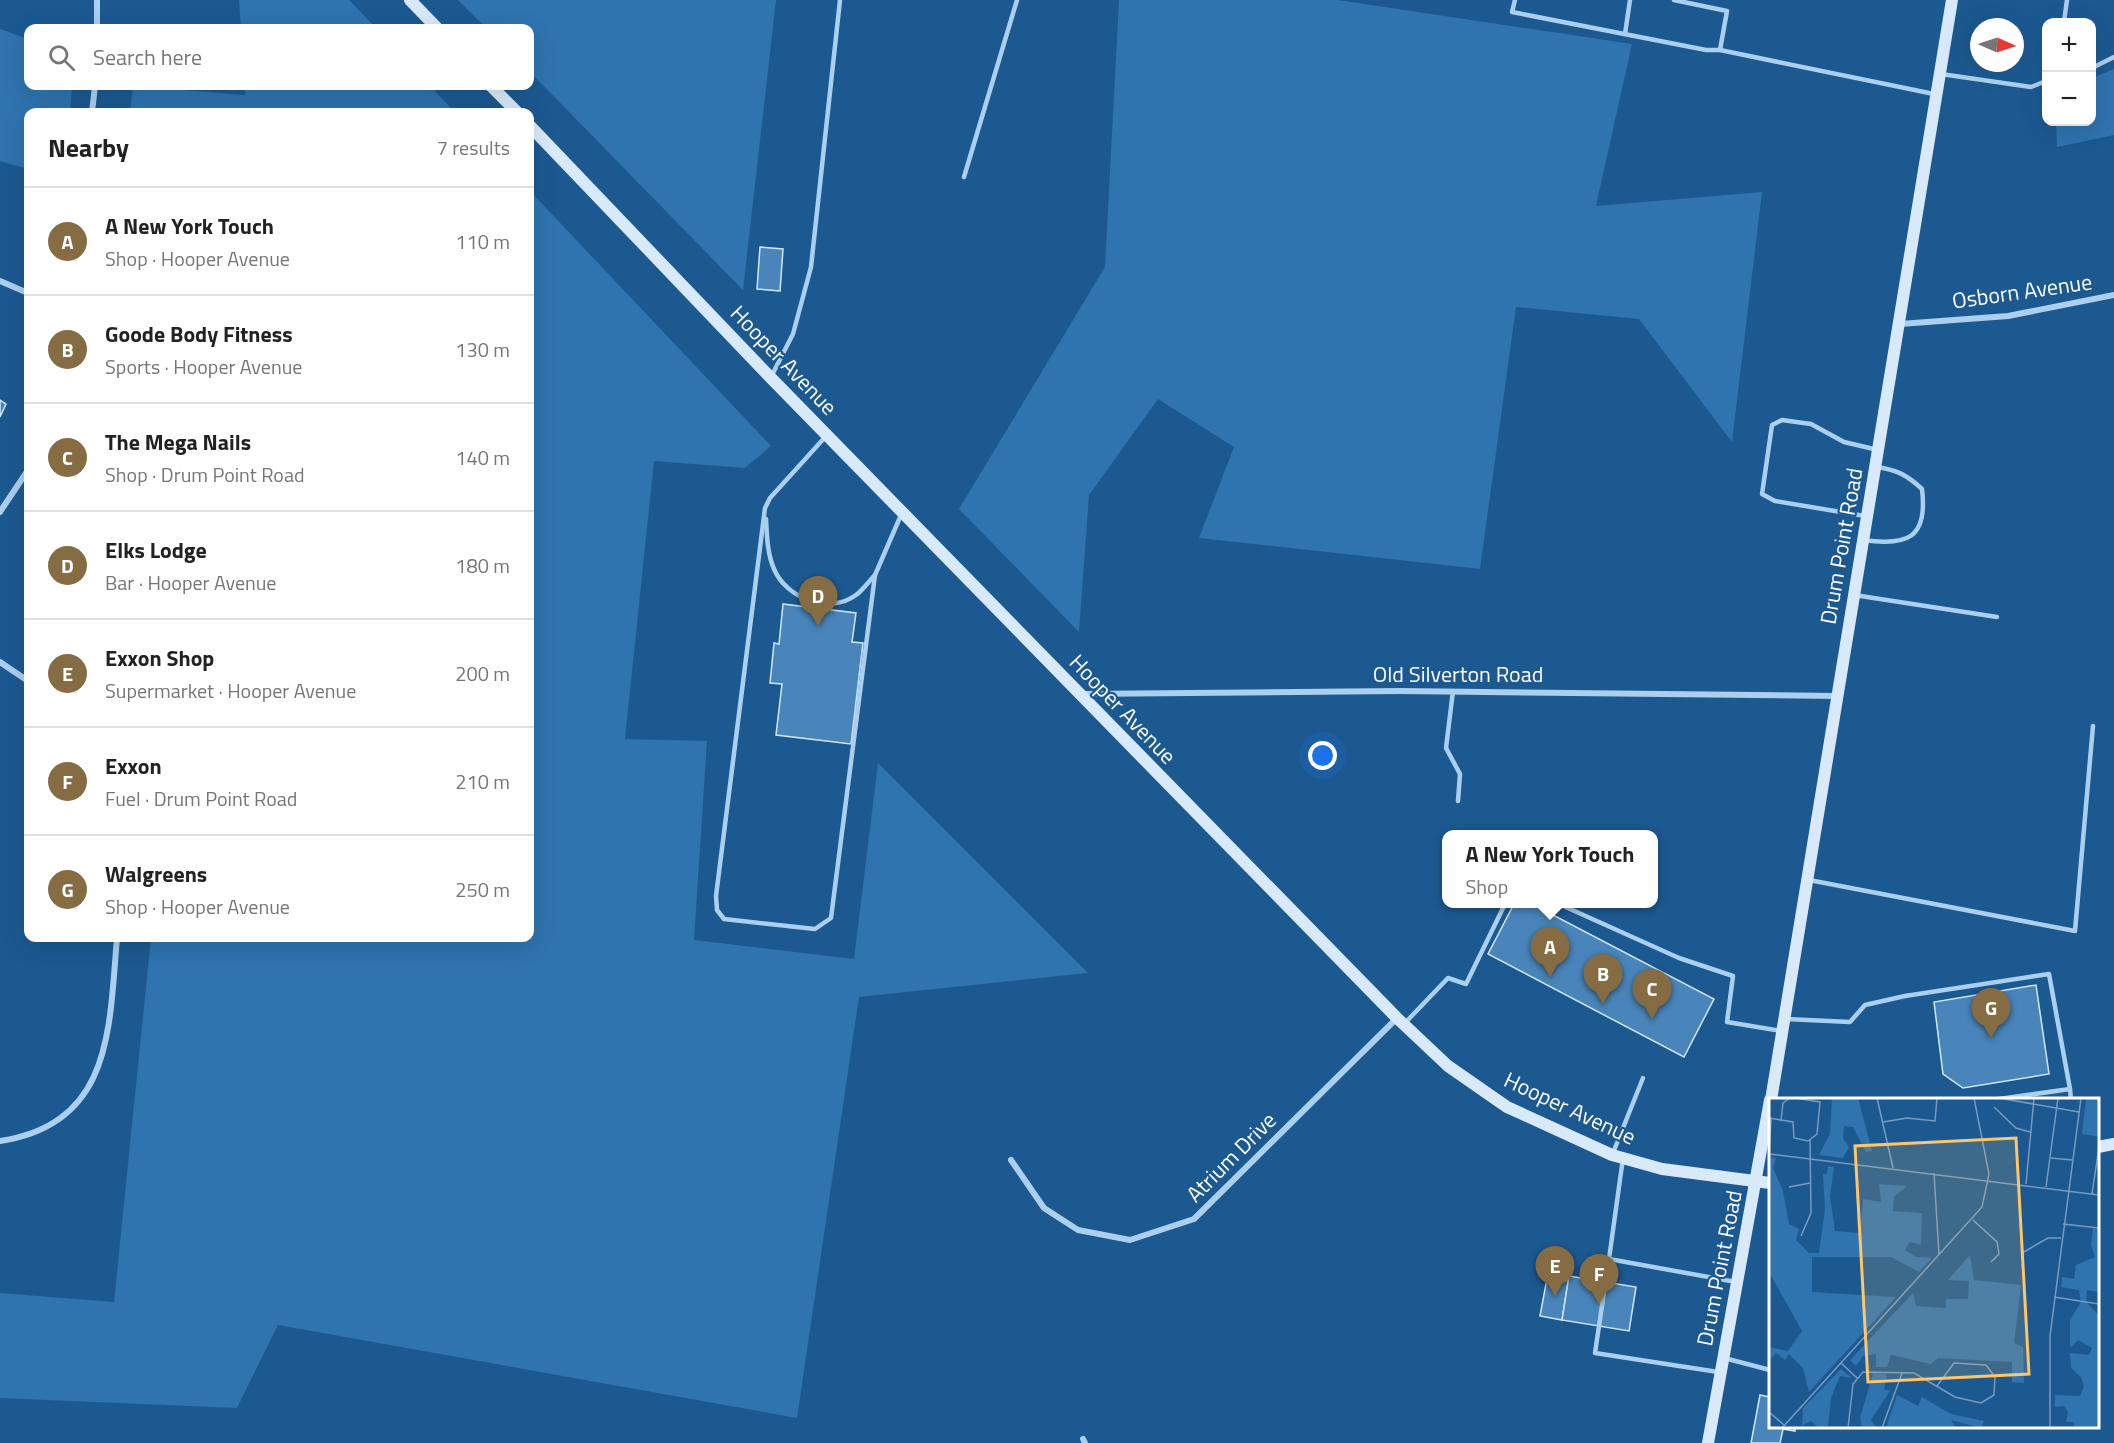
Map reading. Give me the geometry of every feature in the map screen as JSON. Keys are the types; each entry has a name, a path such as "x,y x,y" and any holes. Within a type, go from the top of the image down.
{"main road":[{"path":"410,0 433,24"},
{"name":"Drum Point Road","path":"1771,1098 1952,0"},
{"path":"495,90 513,108"},
{"name":"Hooper Avenue","path":"534,130 770,377 1079,694 1400,1021 1448,1066 1507,1107 1618,1157 1662,1169 1769,1183"},
{"name":"Drum Point Road","path":"1708,1443 1769,1111"},
{"path":"2099,1147 2114,1144"}],"street":[{"path":"98,0 98,24"},
{"path":"92,108 95,90"},
{"path":"0,282 24,291"},
{"name":"Osborn Avenue","path":"1900,324 2008,316 2114,296"},
{"path":"0,512 24,476"},
{"path":"0,662 24,678"},
{"name":"Old Silverton Road","path":"1079,694 1453,691 1837,696"},
{"path":"0,1141 20,1138 52,1125 82,1100 100,1067 110,1014 117,942"},
{"name":"Atrium Drive","path":"1011,1160 1044,1208 1078,1230 1130,1240 1194,1219 1400,1021"}],"lane":[{"path":"770,377 793,334 811,267 840,0"},
{"path":"964,177 1017,0"},
{"path":"1515,0 1512,12 1706,50 1720,50 1937,95"},
{"path":"1625,34 1630,0"},
{"path":"1674,0 1727,11 1720,50"},
{"path":"2065,18 2067,0"},
{"path":"2096,66 2114,57"},
{"path":"1941,74 2031,87 2042,83"},
{"path":"1867,516 1775,501 1762,494 1772,425 1782,420 1811,424 1844,442 1878,450"},
{"path":"827,435 770,498 765,508 716,896 717,910 723,919 815,929 831,918 875,575 903,513"},
{"path":"1863,540 1891,543 1908,539 1919,527 1924,506 1922,489 1908,475 1899,470 1876,467"},
{"path":"765,508 767,542 774,570 790,590 804,600 836,604 855,596 875,575"},
{"path":"1854,594 1997,617"},
{"path":"1453,691 1446,748 1460,774 1458,801"},
{"path":"1807,879 2075,931 2093,726"},
{"path":"1400,1021 1448,978 1466,984 1503,908"},
{"path":"1570,908 1679,958 1733,976 1727,1022 1782,1031"},
{"path":"1784,1018 1850,1022 1865,1005 1905,996 2049,974 2071,1098"},
{"path":"1643,1078 1618,1157 1609,1259 1595,1353 1721,1372"},
{"path":"2006,1098 2070,1089"},
{"path":"1609,1259 1738,1282"},
{"path":"1724,1358 1769,1370"}],"shaded area":[{"path":"239,0 349,0 372,24 241,24"},
{"path":"458,0 776,0 743,290 534,76 534,24 482,24"},
{"path":"1119,0 1338,0 1632,44 1596,206 1762,192 1732,442 1639,319 1516,307 1480,569 1199,538 1234,447 1158,399 1089,495 1079,632 959,509 1105,267"},
{"path":"0,29 24,38 24,90 72,90 70,108 24,108 24,168 0,161"},
{"path":"2114,69 2114,135 2057,147 2056,126 2096,126 2096,76"},
{"path":"133,90 183,90 245,95 245,90 434,90 451,108 130,108"},
{"path":"534,195 771,446 745,468 654,461 625,739 707,741 694,940 854,959 878,763 1088,973 859,997 797,1418 278,1325 237,1408 0,1398 0,1293 114,1302 151,942 534,942"}],"building":[{"path":"760,247 783,249 780,291 757,289"},
{"path":"0,400 6,404 0,417"},
{"path":"783,604 856,613 852,642 863,643 851,744 776,735 782,684 770,683 774,643 779,644"},
{"path":"1512,908 1540,908 1714,999 1684,1057 1488,954"},
{"path":"2036,985 2049,1074 1963,1088 1943,1074 1934,1002"},
{"path":"1548,1273 1569,1276 1562,1320 1540,1316"},
{"path":"1569,1276 1636,1287 1629,1331 1562,1320"},
{"path":"1760,1395 1769,1397 1769,1428 1795,1428 1795,1431 1783,1429 1780,1443 1751,1443"}],"place":[{"name":"Elks Lodge","path":"818,626"},
{"name":"A New York Touch","path":"1550,977"},
{"name":"Goode Body Fitness","path":"1603,1004"},
{"name":"The Mega Nails","path":"1652,1019"},
{"name":"Walgreens","path":"1991,1038"},
{"name":"Exxon Shop","path":"1555,1296"},
{"name":"Exxon","path":"1599,1304"}]}
